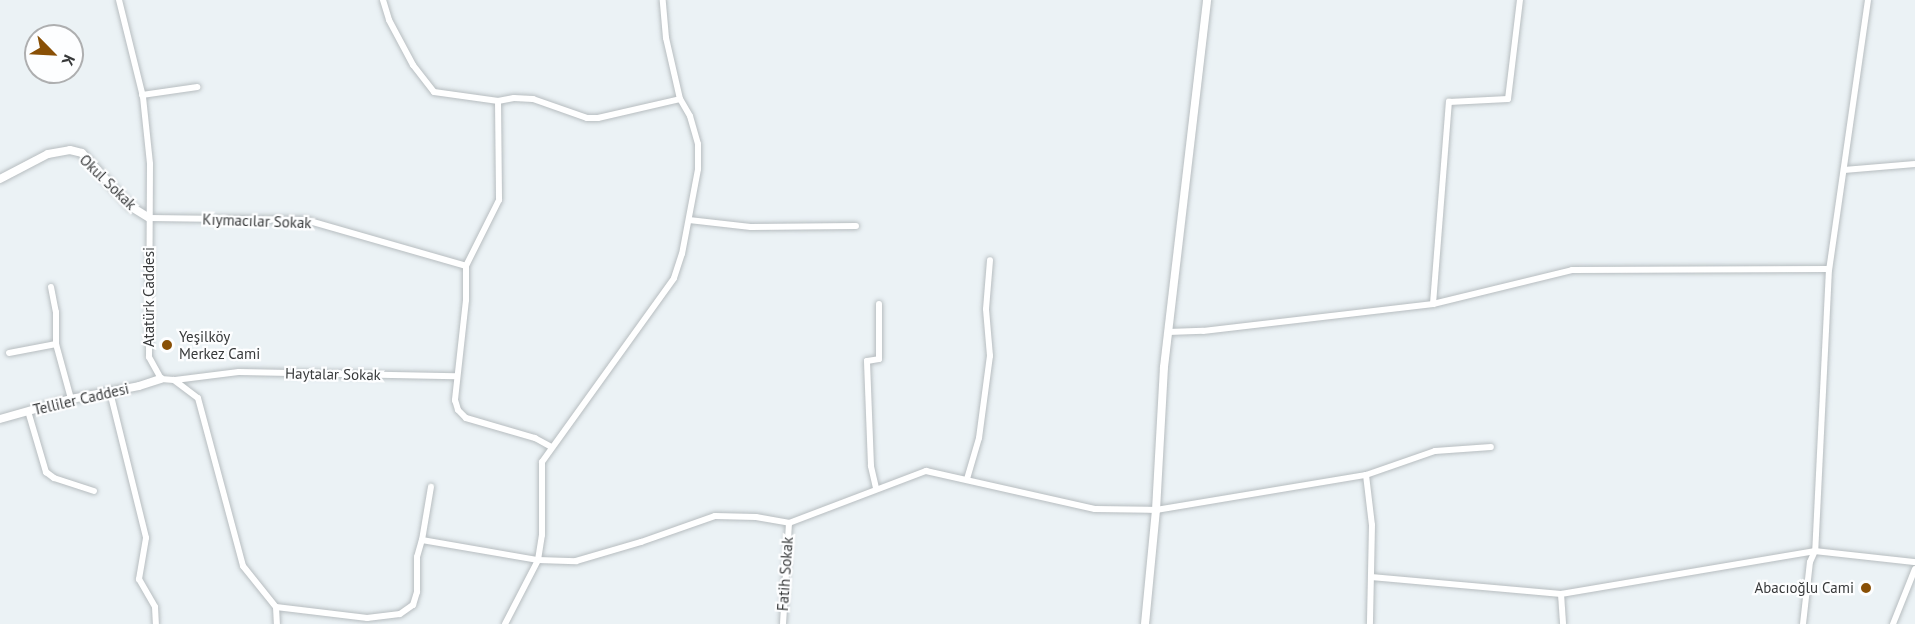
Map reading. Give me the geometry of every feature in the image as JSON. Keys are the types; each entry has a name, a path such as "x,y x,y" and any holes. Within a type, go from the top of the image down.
{"street":[{"name":"Atatürk Caddesi","path":"119,0 142,95 150,164 149,357 161,379"},
{"path":"383,0 389,20 413,65 434,92 498,101 514,98 533,99 587,118 598,118 680,99"},
{"path":"505,624 538,560 542,535 542,462 674,278 682,254 698,169 698,144 690,116 680,99 666,38 663,0"},
{"path":"1145,624 1156,510 1168,332 1207,0"},
{"path":"1433,304 1449,102 1508,99 1520,0"},
{"path":"1803,624 1810,562 1815,551 1829,269 1868,0"},
{"path":"142,95 197,87"},
{"path":"498,101 499,200 466,266 466,300 455,400 458,410 466,418 535,438 551,447"},
{"name":"Okul Sokak","path":"0,179 48,154 70,150 82,153 130,206 149,218"},
{"path":"1844,170 1915,164"},
{"name":"Kıymacılar Sokak","path":"149,218 306,220 466,266"},
{"path":"689,220 751,227 856,226"},
{"path":"967,480 979,438 990,356 986,309 990,260"},
{"path":"1168,332 1203,331 1433,304 1572,270 1829,269"},
{"path":"51,287 56,312 56,344 71,399"},
{"path":"876,488 871,466 867,362 879,359 879,304"},
{"path":"9,353 56,344"},
{"name":"Haytalar Sokak","path":"174,380 239,372 456,376"},
{"path":"161,379 174,380 198,398 243,566 276,607 277,624"},
{"name":"Telliler Caddesi","path":"0,419 71,399 161,379"},
{"path":"110,392 146,538 139,579 155,607 156,624"},
{"path":"27,411 46,472 54,478 94,490"},
{"path":"422,540 538,560 576,561 641,542 715,516 756,517 789,523 876,488 926,471 1095,509 1156,510 1366,474 1435,451 1491,447"},
{"path":"1366,474 1372,525 1370,624"},
{"path":"276,607 367,618 400,614 412,605 417,592 417,557 431,487"},
{"name":"Fatih Sokak","path":"783,624 789,523"},
{"path":"1371,577 1561,594 1815,551 1915,562"},
{"path":"1893,624 1915,569"},
{"path":"1561,594 1563,624"}],"place":[{"name":"Yeşilköy Merkez Cami","path":"167,345"},
{"name":"Abacıoğlu Cami","path":"1866,588"}]}
